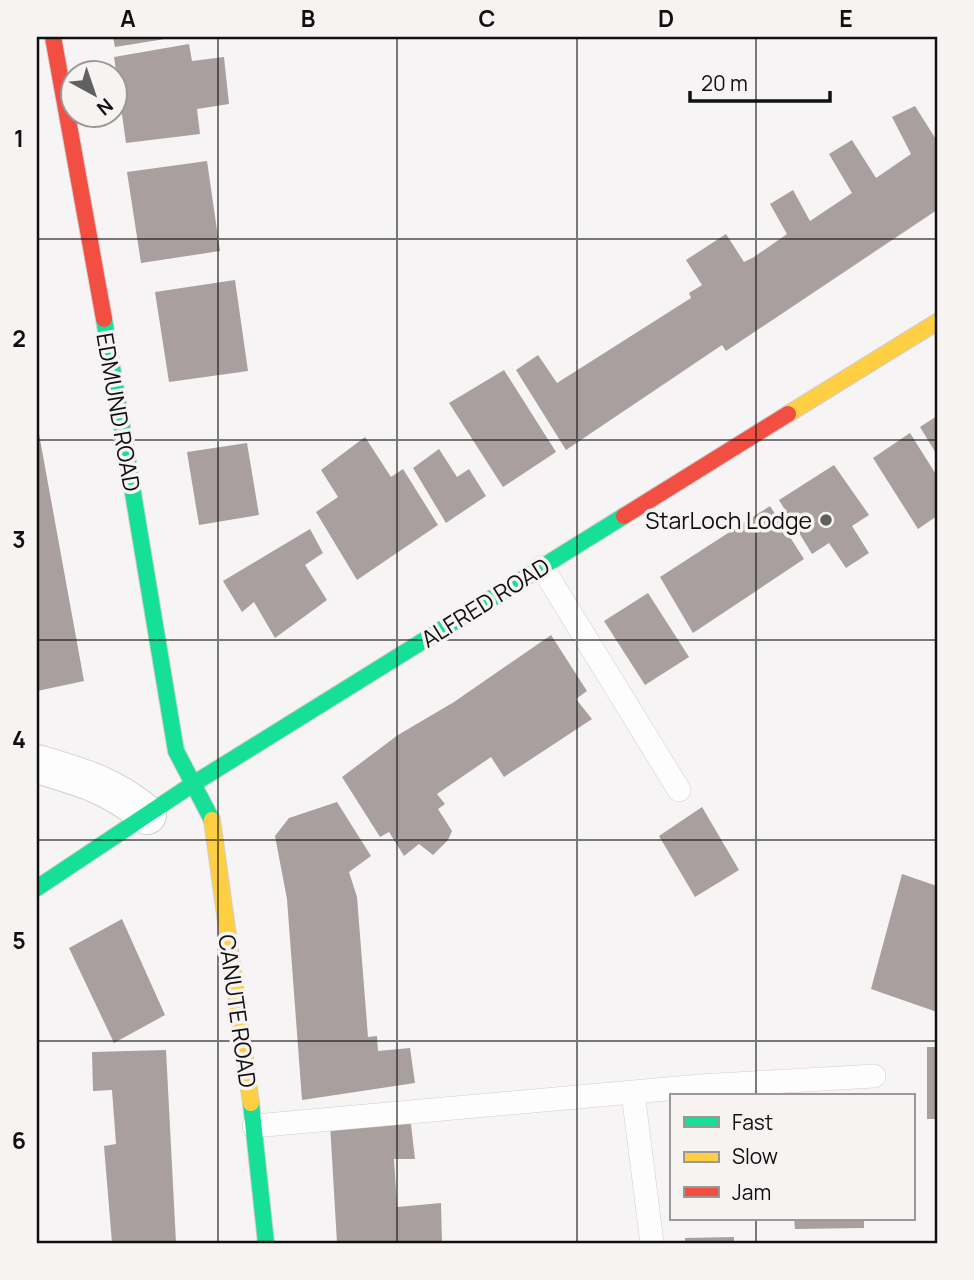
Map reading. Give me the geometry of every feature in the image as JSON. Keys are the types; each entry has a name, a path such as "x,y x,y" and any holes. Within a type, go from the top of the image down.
{"street":[{"name":"EDMUND ROAD","path":"53,37 79,171 176,751 193,784"},
{"name":"ALFRED ROAD","path":"37,888 193,784 937,322"},
{"path":"37,764 94,780 123,795 147,815"},
{"name":"CANUTE ROAD","path":"193,784 213,821 254,1126 266,1243"}],"lane":[{"path":"542,567 679,790"},
{"path":"254,1126 633,1093 874,1076"},
{"path":"633,1093 652,1243"}],"building":[{"path":"113,37 171,37 171,38 115,47"},
{"path":"189,44 192,61 224,57 229,104 197,109 200,134 126,143 124,130 130,130 130,60 114,60 114,57"},
{"path":"915,106 937,141 937,210 726,351 722,345 566,450 516,370 538,355 557,383 691,298 689,293 702,285 686,260 726,234 744,262 787,234 770,204 793,190 810,221 852,193 829,154 852,140 876,178 911,154 892,117"},
{"path":"207,161 220,251 141,263 127,172"},
{"path":"235,280 248,371 169,382 155,292"},
{"path":"504,370 556,452 503,487 449,403"},
{"path":"937,416 937,455 920,427"},
{"path":"37,423 84,681 37,691"},
{"path":"910,433 937,476 937,516 918,529 873,458"},
{"path":"365,437 391,477 403,469 438,525 357,580 316,512 338,497 321,470"},
{"path":"247,443 259,515 199,525 187,452"},
{"path":"439,449 457,477 469,469 486,496 446,523 413,468"},
{"name":"StarLoch Lodge","path":"834,465 869,515 852,526 869,553 846,568 829,543 812,554 779,500"},
{"path":"770,506 804,559 693,633 660,577"},
{"path":"310,529 323,553 305,565 327,600 275,638 254,602 242,612 223,581"},
{"path":"648,593 689,657 645,685 604,621"},
{"path":"551,635 587,691 576,699 592,719 504,777 491,757 437,794 445,804 438,809 452,831 448,840 433,855 419,844 404,856 389,832 380,837 342,777 398,735 454,702"},
{"path":"337,802 371,856 349,872 357,897 368,1037 377,1036 378,1051 410,1048 415,1083 302,1100 287,899 275,836 289,818"},
{"path":"702,807 739,870 695,897 659,836"},
{"path":"902,874 937,886 937,1012 871,989"},
{"path":"122,919 165,1015 114,1043 69,948"},
{"path":"927,1047 937,1047 937,1119 927,1119"},
{"path":"166,1050 176,1243 112,1243 104,1146 116,1144 112,1090 93,1091 92,1052"},
{"path":"410,1116 415,1159 394,1159 397,1207 441,1203 442,1243 337,1243 330,1124"},
{"path":"794,1220 864,1220 864,1228 795,1229"},
{"path":"734,1237 734,1243 685,1243 685,1238"}],"traffic: fast":[{"path":"104,319 176,751 212,820"},
{"path":"37,888 193,784 624,516"},
{"path":"251,1103 266,1243"}],"traffic: slow":[{"path":"788,414 937,322"},
{"path":"212,820 251,1103"}],"traffic: jam":[{"path":"53,37 104,319"},
{"path":"624,516 788,414"}],"place":[{"name":"StarLoch Lodge","path":"826,520"}]}
